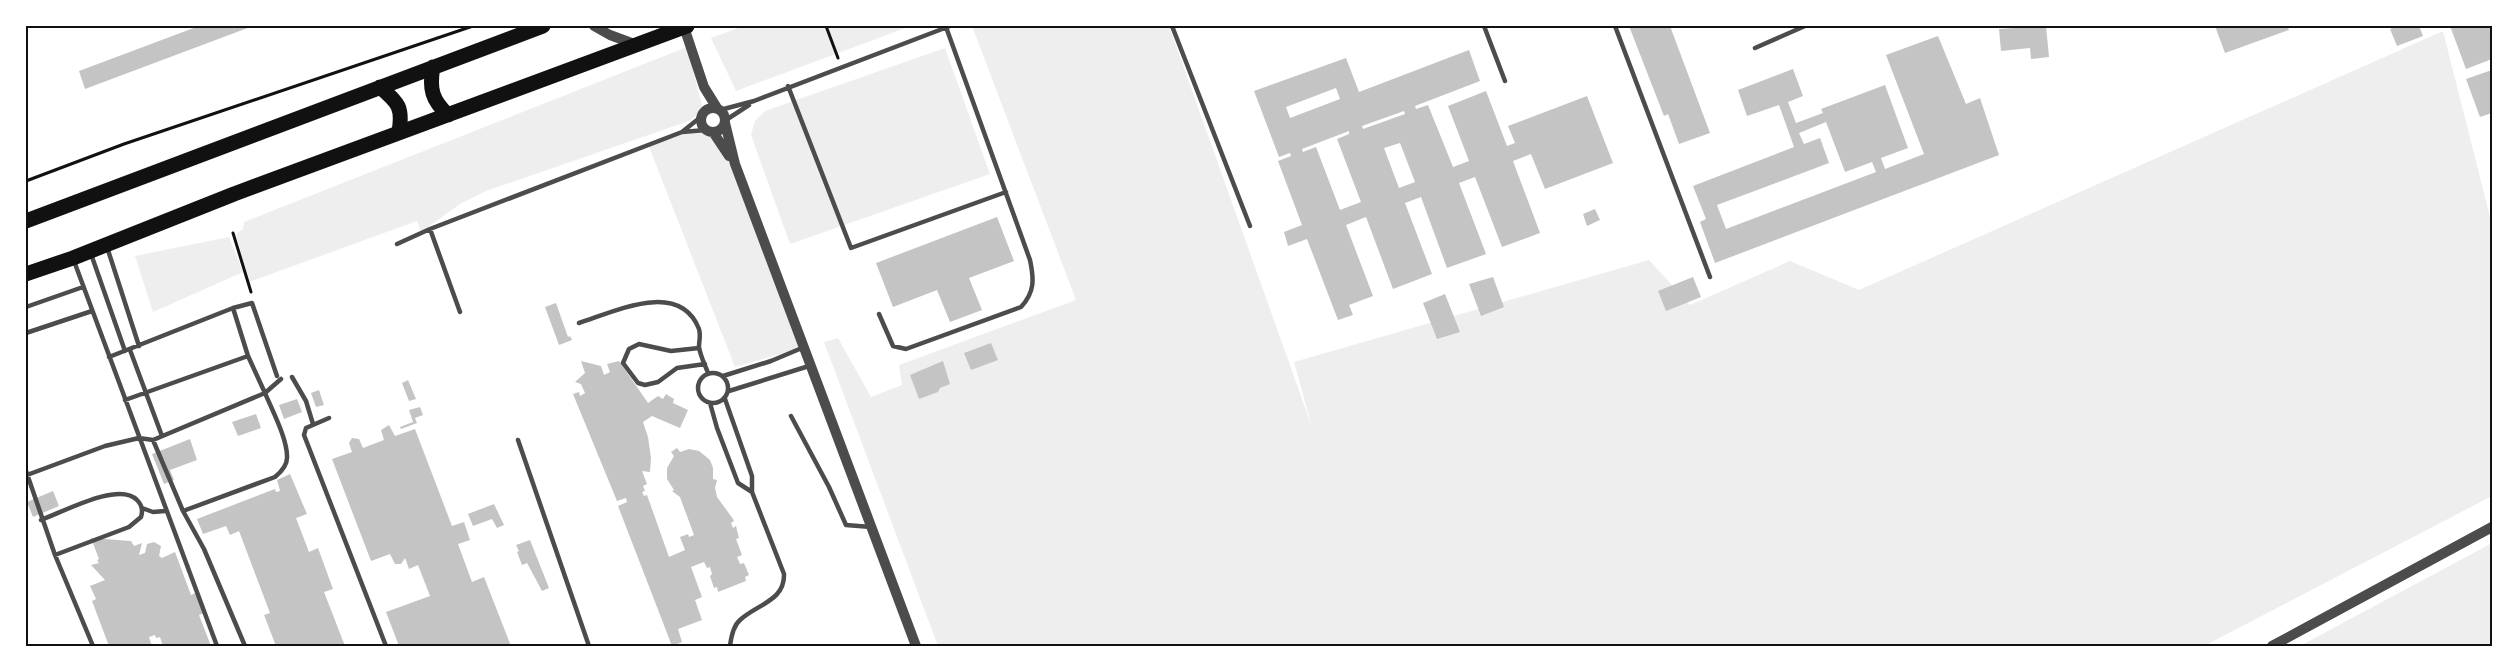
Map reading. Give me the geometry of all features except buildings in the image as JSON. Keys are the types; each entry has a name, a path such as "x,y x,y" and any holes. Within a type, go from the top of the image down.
{"main road":[{"path":"26,221 543,26"},
{"path":"26,274 686,26"},
{"path":"433,67 430,84 432,95 437,105 448,115"},
{"path":"381,87 400,107 402,117 399,132"}],"street":[{"path":"594,26 637,45"},
{"path":"686,26 704,87 916,646"},
{"path":"710,131 721,130 716,115"},
{"path":"716,115 702,123 735,164"},
{"path":"2272,646 2493,527"}],"lane":[{"path":"397,244 430,229 682,132 716,115 788,86 948,26 1030,260 1034,278 1032,290 1021,307 906,349 893,346 879,314"},
{"path":"1172,26 1250,226"},
{"path":"1484,26 1505,81"},
{"path":"1615,26 1710,277"},
{"path":"1755,48 1805,26"},
{"path":"788,86 851,248 1006,192"},
{"path":"716,115 754,101"},
{"path":"682,132 710,131"},
{"path":"430,229 460,312"},
{"path":"106,244 139,346"},
{"path":"90,251 162,436"},
{"path":"73,258 217,646"},
{"path":"26,307 83,287"},
{"path":"579,323 645,302 665,301 679,307 695,322 700,336 699,348 708,373"},
{"path":"93,646 54,555 26,473 105,446 139,438 153,440 265,393 279,378 252,303 233,308 109,357"},
{"path":"183,511 275,477 283,471 288,458 265,393 248,356 233,308"},
{"path":"26,333 92,311"},
{"path":"699,348 671,351 639,344 629,349 623,363 632,377 645,385 658,382 677,368 705,364"},
{"path":"723,376 771,361 802,348"},
{"path":"125,400 248,356"},
{"path":"729,391 809,366"},
{"path":"708,373 718,373 723,376 728,383 729,391 724,399 710,403 701,398 697,389 700,379 708,373"},
{"path":"292,377 306,401 313,424"},
{"path":"724,399 752,476 752,492 784,574 784,583 778,594 738,621 730,646"},
{"path":"710,403 738,483 752,492"},
{"path":"792,416 846,525 871,527"},
{"path":"329,418 306,428 304,435 386,646"},
{"path":"153,440 183,511 204,549 244,646"},
{"path":"518,440 589,646"},
{"path":"41,520 107,495 122,492 139,501 142,508 141,517 129,527 54,555"},
{"path":"142,508 153,512 165,511"}],"path":[{"path":"26,181 124,144 473,26"},
{"path":"826,26 842,66"},
{"path":"233,233 253,299"}],"shaded area":[{"path":"744,26 911,26 736,91 711,38"},
{"path":"972,26 1169,26 1312,427 1294,362 1649,260 1690,305 1790,261 1859,290 2443,31 2492,225 2492,496 2204,646 938,646 824,342 838,338 871,397 902,385 899,365 1076,300"},
{"path":"687,47 703,109 689,121 486,191 460,204 421,232 417,221 249,282 236,234 243,229 244,222"},
{"path":"945,48 990,174 790,244 751,135 755,121 765,111"},
{"path":"706,130 735,164 802,348 735,367 648,144 682,132"},
{"path":"229,237 243,272 153,312 135,256"},
{"path":"2492,543 2492,646 2300,646"}]}
